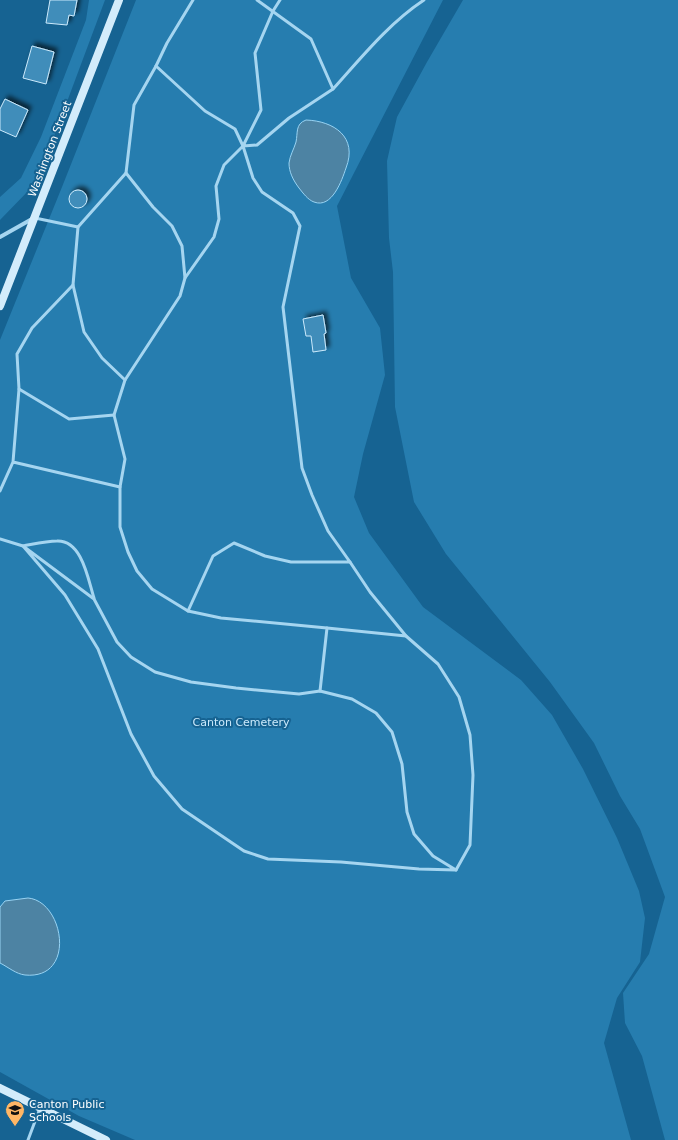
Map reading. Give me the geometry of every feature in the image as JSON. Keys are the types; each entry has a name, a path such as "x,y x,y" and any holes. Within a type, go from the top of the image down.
{"main road":[{"name":"Washington Street","path":"0,306 119,0"},
{"path":"0,1088 106,1140"}],"street":[{"path":"0,237 34,218"}],"lane":[{"path":"124,380 102,358 84,332 73,285 78,227 126,173 134,106 167,43 193,0"},
{"path":"257,0 311,39 333,89"},
{"path":"280,0 273,11 255,53 260,110 243,146 224,165 216,186 220,219 214,237 185,278 180,296 124,380 114,415 125,459 120,488 120,527 128,552 137,571 152,589 188,611 221,618 406,636"},
{"path":"243,146 257,145 289,118 333,89 385,32 412,8 424,0"},
{"path":"156,66 205,111 235,129 243,146 253,178 262,192 293,213 300,226 283,307 302,468 328,531 370,592 406,636 438,664 459,697 470,734 473,775 470,845 456,870"},
{"path":"126,173 153,207 172,226 182,246 185,278"},
{"path":"34,218 78,227"},
{"path":"0,491 13,462 19,389 17,354 32,328 73,285"},
{"path":"19,389 69,419 114,415"},
{"path":"13,462 120,488"},
{"path":"0,539 23,546 94,599"},
{"path":"23,546 55,540 69,543 75,548 84,567 94,599 117,642 131,656 155,672 191,682 236,688 299,694 320,692 352,699 376,713 392,732 402,764 407,812 414,834 434,856 456,870"},
{"path":"188,611 213,556 234,543 265,556 291,562 350,562"},
{"path":"23,546 65,595 98,649 131,734 154,776 182,809 244,851 268,859 341,862 419,869 456,870"},
{"path":"320,692 327,628"},
{"path":"28,1140 40,1108"}],"green space":[{"path":"89,0 105,0 46,158 30,189 0,220 0,197 21,178 41,137 86,20"},
{"name":"Canton Cemetery","path":"136,0 443,0 337,206 351,278 380,328 385,375 363,454 354,497 369,533 423,607 521,680 552,715 583,769 617,838 639,891 645,918 640,962 617,998 604,1043 631,1140 135,1140 79,1116 0,1072 0,340"},
{"path":"463,0 678,0 678,1140 665,1140 642,1056 625,1023 623,993 649,954 665,897 640,829 620,796 594,743 550,682 446,554 414,502 395,407 393,272 389,238 387,161 397,117"}],"shaded area":[{"path":"306,120 316,121 334,127 346,139 349,148 349,157 339,186 331,197 320,203 312,201 306,196 295,182 290,170 289,163 296,142 298,129 300,124"},
{"path":"28,898 40,902 50,912 57,925 60,940 58,954 52,966 42,973 25,975 15,972 0,963 0,907 5,901"}],"building":[{"path":"50,0 77,0 74,16 69,15 67,25 46,23"},
{"path":"32,46 54,52 46,84 23,78"},
{"path":"5,99 28,110 16,137 0,130 0,109"},
{"path":"78,190 82,191 86,195 86,203 82,207 78,208 74,207 70,203 69,199 70,195 74,191"},
{"path":"323,315 326,333 324,334 326,350 313,352 311,336 306,336 303,319"}],"place":[{"name":"Canton Public Schools","path":"15,1127"}]}
